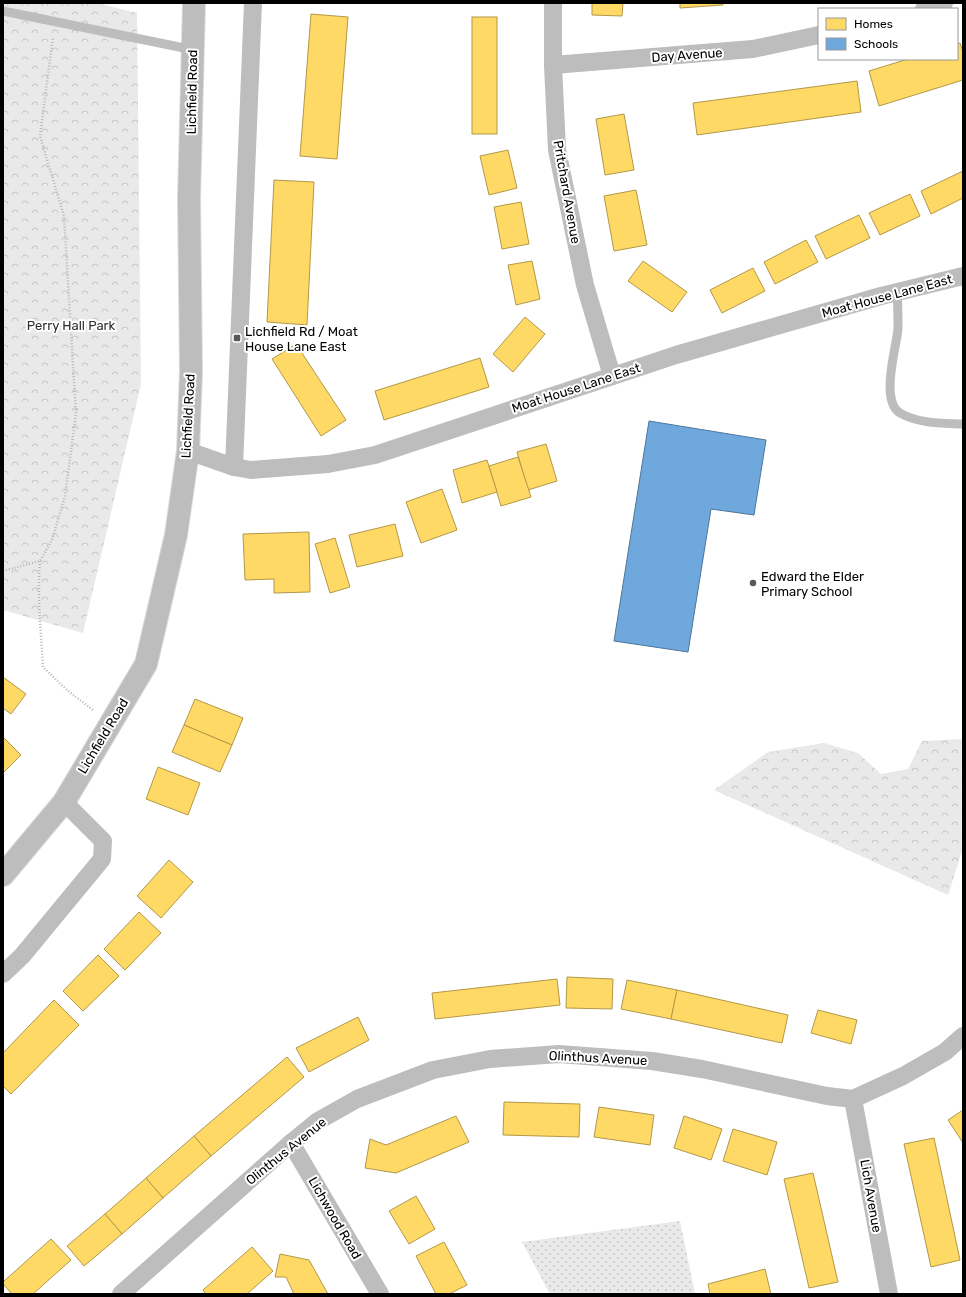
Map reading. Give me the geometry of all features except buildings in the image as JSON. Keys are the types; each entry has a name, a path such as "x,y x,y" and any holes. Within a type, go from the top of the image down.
{"main road":[{"name":"Lichfield Road","path":"3,875 64,802 146,664 176,535 188,451 191,371 189,199 194,3"}],"street":[{"path":"234,467 253,3"},
{"name":"Pritchard Avenue","path":"553,3 553,65 557,150 585,285 612,376"},
{"path":"927,8 944,3"},
{"name":"Day Avenue","path":"553,65 753,49 818,35"},
{"name":"Moat House Lane East","path":"188,451 234,467 251,470 328,464 375,454 676,355 898,292 963,276"},
{"path":"3,974 22,956 102,859 103,841 64,802"},
{"path":"853,1099 903,1076 945,1052 963,1036"},
{"name":"Olinthus Avenue","path":"121,1294 291,1143 318,1121 357,1099 433,1070 490,1059 559,1054 652,1061 827,1096 853,1099"},
{"name":"Lich Avenue","path":"853,1099 889,1294"},
{"name":"Lichwood Road","path":"291,1143 380,1294"}],"lane":[{"path":"3,11 194,50"},
{"path":"898,292 898,329 890,390 892,404 900,413 926,422 963,424"}],"path":[{"path":"55,21 40,136 64,216 76,414 65,496 52,540 40,561 38,583 39,614 43,667 67,690 94,711"},
{"path":"3,571 40,561"}],"green space":[{"name":"Perry Hall Park","path":"3,3 97,3 137,13 141,384 83,633 3,610"},
{"path":"963,739 963,848 948,895 714,790 768,752 824,743 858,753 881,774 908,769 922,741"},
{"path":"680,1221 695,1294 550,1294 522,1242"}],"place":[{"name":"Lichfield Rd / Moat House Lane East","path":"237,338"},
{"name":"Edward the Elder Primary School","path":"753,583"}]}
